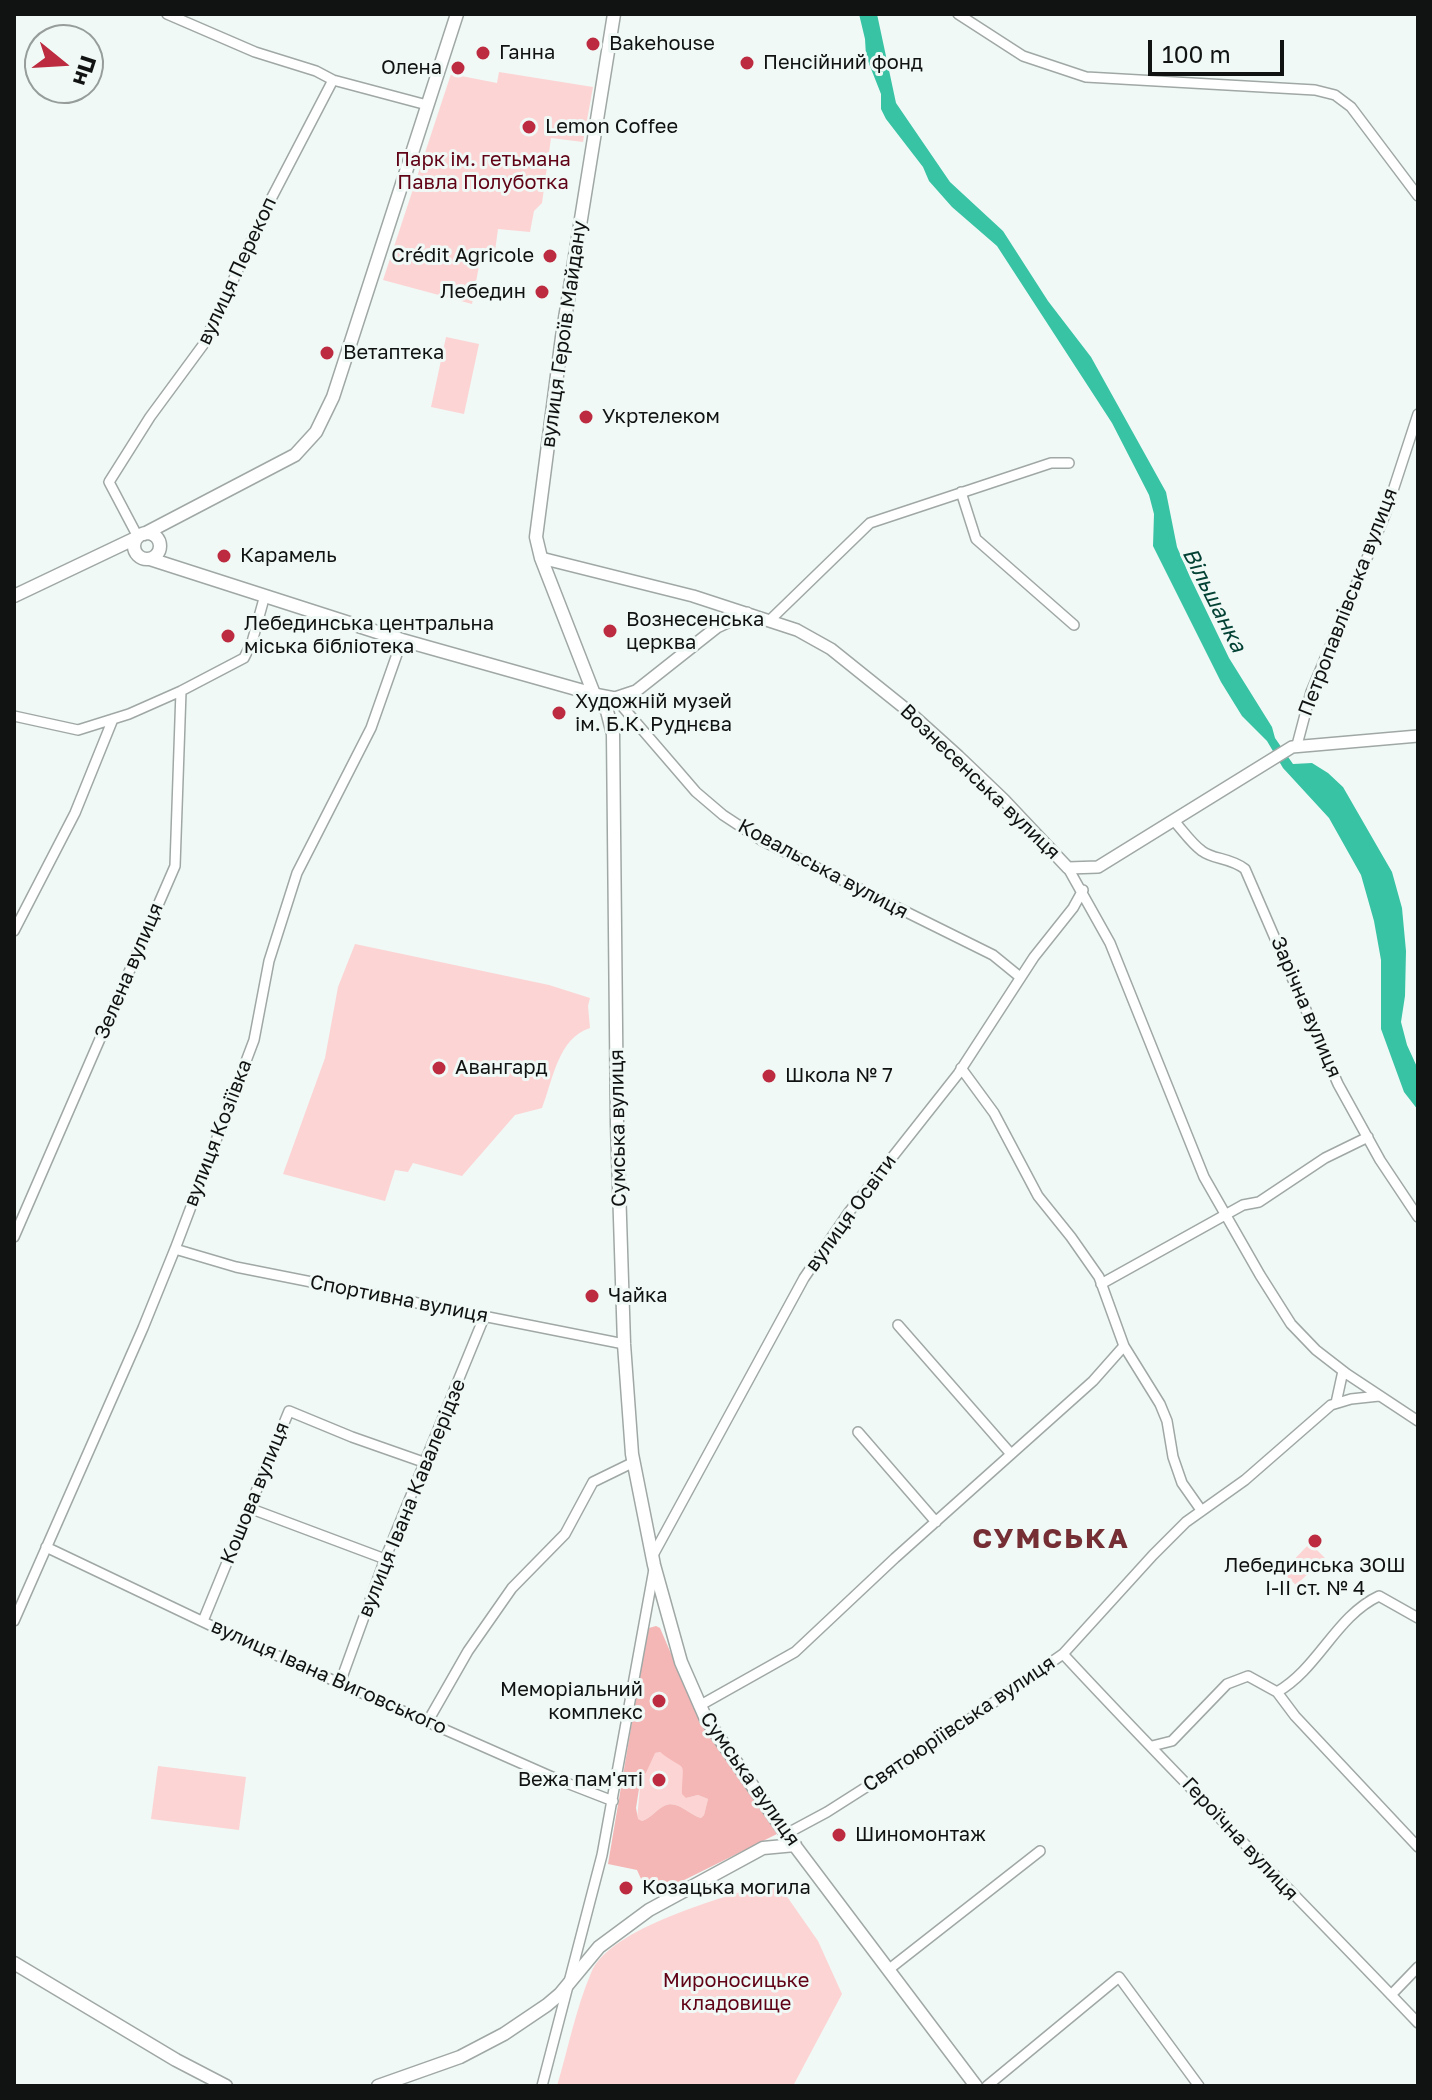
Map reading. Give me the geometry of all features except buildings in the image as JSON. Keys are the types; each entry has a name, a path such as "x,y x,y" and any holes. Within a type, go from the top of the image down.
{"main road":[{"path":"14,596 141,535 295,455 316,432 333,397 457,14"},
{"name":"вулиця Героїв Майдану","path":"594,694 541,558 536,537 562,337 614,14"},
{"path":"144,558 156,556 166,521"},
{"path":"141,535 151,534 172,566"},
{"path":"141,535 134,546 144,558"},
{"path":"112,549 402,640 594,694"},
{"name":"Сумська вулиця","path":"594,694 607,711 615,746 617,1124 624,1344 634,1462 653,1561 681,1662 699,1706 718,1737 786,1834 976,2086"},
{"path":"378,2086 460,2057 504,2034 547,2005 599,1947 649,1910 763,1848 795,1845"},
{"path":"14,1963 176,2060 226,2086"}],"street":[{"path":"167,14 255,52 316,71 333,80 427,105"},
{"path":"958,14 1023,56 1086,77 1315,90 1335,95 1351,107 1418,196"},
{"name":"вулиця Перекоп","path":"141,535 119,505 109,482 150,417 203,345 270,201 333,80"},
{"name":"Петропавлівська вулиця","path":"1294,746 1311,692 1385,515 1418,414"},
{"path":"770,620 870,523 1051,463 1069,463"},
{"path":"961,492 976,539 1074,625"},
{"name":"Вознесенська вулиця","path":"541,558 693,596 797,630 831,649 907,710 1004,800 1068,868 1083,890 1089,909 1110,943 1204,1177 1291,1324 1316,1350 1343,1371 1418,1421"},
{"path":"14,716 78,730 181,691 244,658 252,642 265,595"},
{"path":"594,694 615,698 626,695 649,682 717,627 747,613"},
{"name":"вулиця Козіївка","path":"14,1621 175,1249 254,1040 269,961 297,873 371,728 402,640"},
{"name":"Зелена вулиця","path":"14,1237 175,866 181,691"},
{"name":"Ковальська вулиця","path":"615,698 696,792 723,815 761,840 993,955 1020,977"},
{"path":"14,931 75,813 113,719"},
{"path":"1068,868 1098,867 1294,746 1418,736"},
{"name":"Зарічна вулиця","path":"1175,822 1202,851 1232,860 1245,869 1338,1084 1418,1217"},
{"name":"вулиця Освіти","path":"653,1561 804,1278 849,1212 961,1068 1020,977 1073,908 1083,890"},
{"path":"961,1068 994,1113 1038,1196 1071,1237 1101,1284 1124,1346 1167,1421 1173,1457 1182,1483 1201,1510"},
{"path":"1101,1284 1243,1205 1259,1202 1325,1158 1368,1137"},
{"name":"Спортивна вулиця","path":"175,1249 236,1267 624,1344"},
{"name":"вулиця Івана Кавалерідзе","path":"340,1683 385,1559 485,1315"},
{"path":"898,1325 1011,1454"},
{"path":"699,1706 795,1652 1093,1381 1124,1346"},
{"path":"1336,1403 1343,1371"},
{"name":"Святоюріївська вулиця","path":"786,1834 827,1812 937,1742 1063,1654 1153,1555 1201,1510 1245,1480 1331,1405 1379,1396"},
{"name":"Кошова вулиця","path":"203,1621 289,1411 426,1463"},
{"path":"858,1432 936,1522"},
{"path":"428,1721 468,1651 512,1588 565,1534 593,1482 634,1462"},
{"path":"249,1508 385,1559"},
{"name":"вулиця Івана Виговського","path":"46,1547 340,1683 613,1801"},
{"name":"Сумська вулиця","path":"542,2086 613,1801 653,1561"},
{"path":"1277,1692 1308,1668 1368,1601 1379,1596 1418,1618"},
{"name":"Героїчна вулиця","path":"1063,1654 1418,2023"},
{"path":"1152,1746 1172,1741 1227,1684 1248,1676 1277,1692 1295,1716 1418,1847"},
{"path":"888,1970 1040,1851"},
{"path":"1391,1995 1418,1967"},
{"path":"987,2086 1119,1977 1199,2086"}],"green space":[{"name":"Парк ім. гетьмана Павла Полуботка","path":"499,72 593,87 583,142 551,138 542,203 534,211 530,232 498,229 495,251 482,249 472,304 383,280 451,74 497,83"},
{"path":"446,337 479,344 464,414 431,407"},
{"name":"Авангард","path":"355,944 549,985 590,998 590,1028 579,1033 564,1050 542,1108 515,1115 462,1176 413,1163 408,1172 395,1170 385,1201 283,1174 325,1058 338,987"},
{"path":"1310,1543 1325,1558 1296,1585 1282,1572"},
{"path":"660,1752 683,1765 686,1798 698,1795 708,1799 701,1818 669,1804 645,1820 637,1819 641,1776 646,1773 654,1753"},
{"path":"158,1766 246,1777 239,1830 151,1819"},
{"name":"Мироносицьке кладовище","path":"769,1883 781,1888 818,1941 842,1994 793,2086 557,2086 586,1986 602,1957 620,1942 670,1916"}],"shaded area":[{"path":"859,14 877,14 896,103 950,182 1003,231 1048,301 1091,357 1166,492 1177,547 1190,577 1229,658 1272,727 1275,738 1293,764 1312,763 1343,787 1392,872 1402,908 1406,951 1401,1022 1418,1069 1418,1110 1404,1092 1381,1029 1381,960 1361,875 1329,818 1283,768 1267,741 1242,716 1221,682 1153,546 1154,514 1149,495 1112,423 997,246 952,207 929,181 923,167 886,119 881,109 881,94 866,56"},
{"path":"649,1628 660,1628 697,1714 777,1834 656,1894 646,1890 637,1870 608,1864","holes":["660,1752 682,1767 682,1794 686,1798 698,1795 708,1799 701,1818 669,1804 642,1821 638,1819 636,1808 641,1776 646,1773 655,1753"]}],"place":[{"name":"Bakehouse","path":"593,44"},
{"name":"Ганна","path":"483,53"},
{"name":"Пенсійний фонд","path":"747,63"},
{"name":"Олена","path":"458,68"},
{"name":"Lemon Coffee","path":"529,127"},
{"name":"Crédit Agricole","path":"550,256"},
{"name":"Лебедин","path":"542,292"},
{"name":"Ветаптека","path":"327,353"},
{"name":"Укртелеком","path":"586,417"},
{"name":"Карамель","path":"224,556"},
{"name":"Вознесенська церква","path":"610,631"},
{"name":"Лебединська центральна міська бібліотека","path":"228,636"},
{"name":"Художній музей ім. Б.К. Руднєва","path":"559,713"},
{"name":"Авангард","path":"439,1068"},
{"name":"Школа № 7","path":"769,1076"},
{"name":"Чайка","path":"592,1296"},
{"name":"Лебединська ЗОШ І-ІІ ст. № 4","path":"1315,1541"},
{"name":"Меморіальний комплекс","path":"659,1701"},
{"name":"Вежа пам'яті","path":"659,1780"},
{"name":"Шиномонтаж","path":"839,1835"},
{"name":"Козацька могила","path":"626,1888"}],"district":[{"name":"СУМСЬКА","path":"1051,1539"}],"water label":[{"name":"Вільшанка","path":"1214,600"}]}
